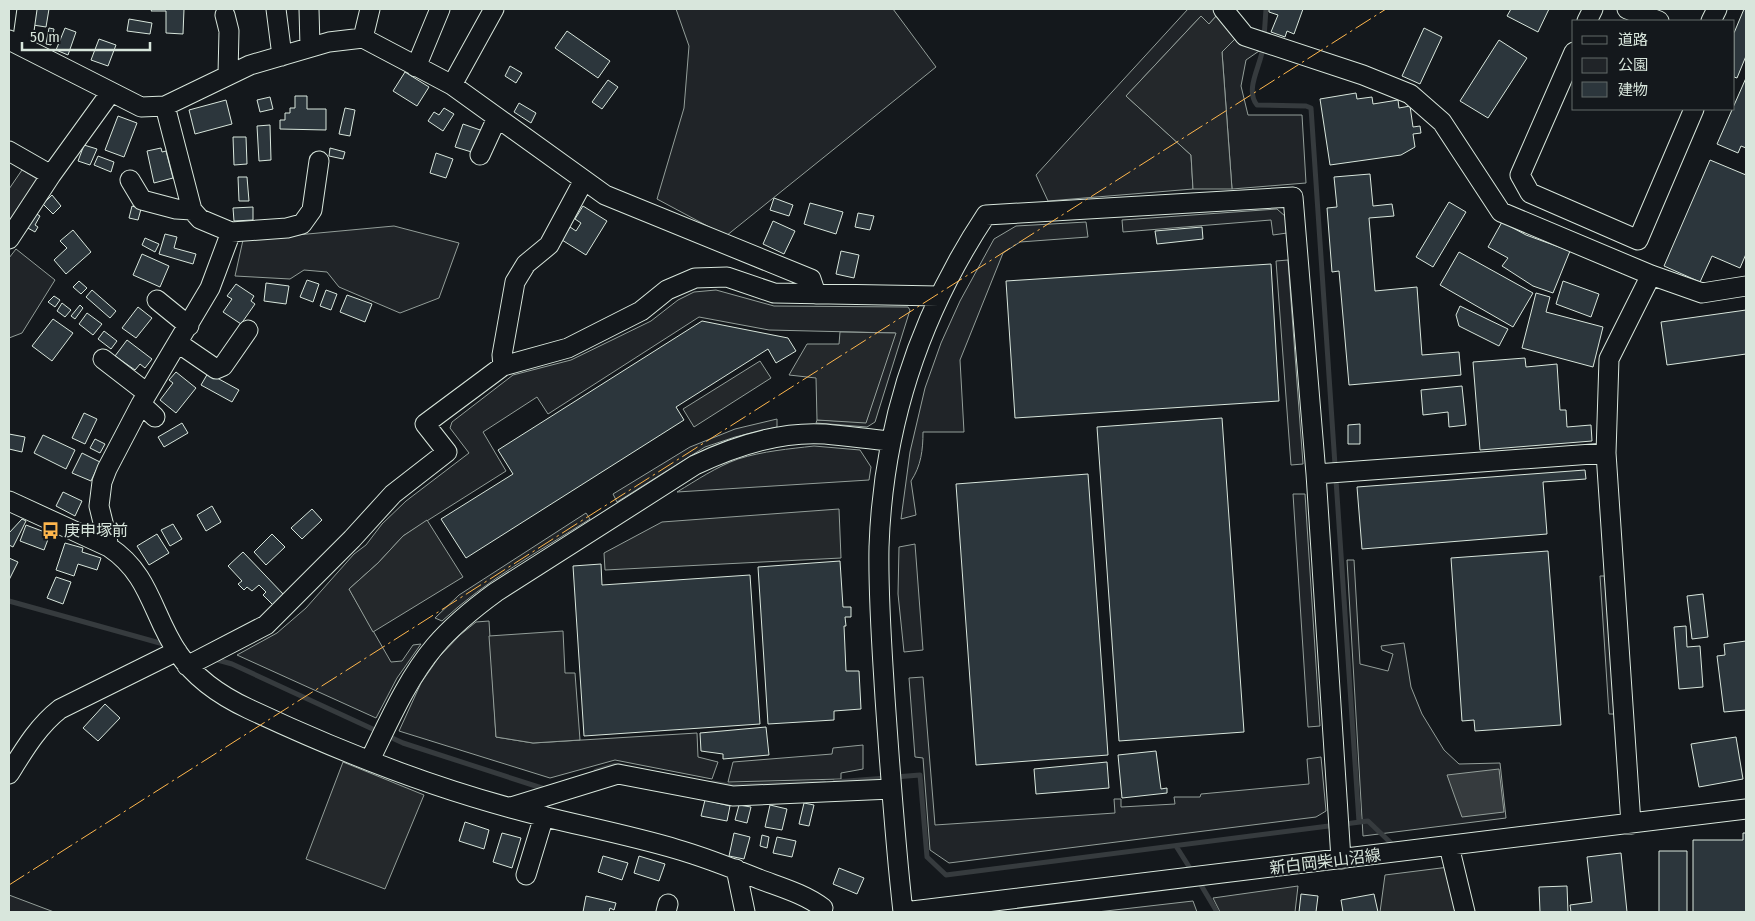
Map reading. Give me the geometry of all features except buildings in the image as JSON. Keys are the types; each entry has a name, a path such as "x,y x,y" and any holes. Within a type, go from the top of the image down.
{"street":[{"path":"27,9 15,42 141,107 165,106 250,64 329,42 363,38 452,86 605,195 811,279 816,294"},
{"path":"276,9 282,56"},
{"path":"309,9 310,47"},
{"path":"363,38 370,9"},
{"path":"416,66 440,9"},
{"path":"452,86 494,9"},
{"path":"1223,9 1245,36 1363,74 1410,94 1442,122 1501,212 1651,275 1702,293 1746,286"},
{"path":"1626,9 1656,20"},
{"path":"225,15 229,31 228,74"},
{"path":"1572,57 1520,175 1530,193 1638,240 1694,110"},
{"path":"9,239 51,175 111,92"},
{"path":"165,106 192,210 200,219 231,232 287,228 302,224 312,210 319,161"},
{"path":"480,154 496,118"},
{"path":"9,152 51,175"},
{"path":"130,180 142,200 176,209 192,210"},
{"path":"503,366 502,355 515,282 526,264 550,245 584,180"},
{"path":"903,912 891,789 879,584 881,514 890,441 899,403 912,363 925,326 939,296 956,263 986,215 1293,197 1316,474 1341,859"},
{"path":"109,547 99,506 102,482 144,399 210,288 231,232"},
{"path":"1631,824 1606,453 1609,359 1651,275"},
{"path":"9,774 32,738 48,718 60,709 266,625 352,539 393,494 447,452 425,424 503,366 568,348 640,311 667,290 695,278 727,277 774,293 939,296"},
{"path":"158,300 189,326"},
{"path":"178,344 216,369 223,366 248,330"},
{"path":"103,359 144,399 155,417"},
{"path":"370,760 401,696 418,669 435,646 475,607 695,466 718,454 745,445 767,439 796,435 824,434 890,441"},
{"path":"1316,474 1606,453"},
{"path":"9,501 109,547 120,554 138,574 182,659 208,684 248,708 370,760 426,781 510,808 677,849 736,870 816,903 823,908"},
{"path":"510,808 618,774 733,796 891,789"},
{"name":"新白岡柴山沼線","path":"903,912 1001,906 1341,859 1746,809"},
{"path":"526,875 544,816"},
{"path":"1449,846 1465,912"},
{"path":"736,870 745,912"}],"green space":[{"path":"676,9 893,9 936,67 726,236 657,199 684,108 689,46"},
{"path":"1188,9 1213,9 1218,14 1209,24 1201,16 1126,96 1191,155 1193,189 1048,201 1036,175"},
{"path":"1237,37 1240,43 1259,51 1246,60 1241,86 1248,115 1302,115 1306,183 1232,189 1222,52"},
{"path":"22,170 39,180 9,224 9,189"},
{"path":"1277,209 1286,217 1287,233 1273,235 1271,220 1123,232 1122,220"},
{"path":"1086,222 1088,237 1020,242 1003,253 960,360 964,432 923,432 921,458 911,481 916,515 901,519 910,452 925,388 941,343 960,301 994,239 1016,226"},
{"path":"394,226 459,243 439,298 400,313 339,287 327,272 304,270 290,279 235,276 243,240"},
{"path":"16,249 55,280 22,333 9,338 9,258"},
{"path":"1288,260 1303,464 1291,465 1276,261"},
{"path":"716,290 774,306 908,307 910,310 875,422 867,427 816,423 817,420 866,422 895,333 769,330 699,317 548,414 537,397 483,432 506,471 403,536 378,563 349,589 391,662 402,661 413,645 421,644 397,678 376,718 237,655 277,633 306,608 354,554 366,545 382,524 406,501 469,453 450,428 452,422 513,375 571,360 651,321 678,300 694,292"},
{"path":"777,419 777,427 735,437 705,447 617,502 613,494 690,447 735,429"},
{"path":"814,446 860,450 871,467 869,480 677,492 714,470 738,459 766,452"},
{"path":"1293,494 1305,494 1320,726 1308,727"},
{"path":"586,513 590,519 495,579 442,621 435,618 459,595"},
{"path":"915,544 923,650 904,652 898,594 899,547"},
{"path":"1347,560 1354,560 1360,664 1388,671 1393,654 1382,650 1381,646 1404,643 1411,687 1422,714 1444,750 1459,764 1500,763 1506,818 1363,836"},
{"path":"1600,576 1606,576 1614,714 1609,714"},
{"path":"489,621 496,737 533,743 697,733 698,757 718,762 712,779 615,760 550,778 399,731 421,683 439,657 460,635 476,622"},
{"path":"923,677 935,825 1115,813 1114,799 1121,799 1121,807 1175,804 1174,797 1200,797 1201,794 1309,784 1307,759 1321,757 1326,811 1316,817 949,863 930,850 923,758 915,757 909,678"},
{"path":"863,745 863,769 841,773 841,779 728,782 733,762 832,754 833,748"},
{"path":"9,895 54,912 9,912"}],"shaded area":[{"path":"1218,14 1237,37 1222,52 1232,189 1193,189 1191,155 1126,96 1201,16 1209,24"},
{"path":"840,332 896,333 866,423 817,420 816,378 789,375 807,344 839,344"},
{"path":"760,361 771,378 694,427 683,409"},
{"path":"839,509 841,558 605,570 604,553 662,522"},
{"path":"427,520 463,577 373,632 349,589 378,563 403,536"},
{"path":"563,631 565,673 575,673 580,740 533,743 496,737 489,636"},
{"path":"343,762 424,795 385,889 306,859"},
{"path":"1499,769 1504,812 1462,817 1447,775"},
{"path":"1449,867 1460,912 1380,912 1385,875"},
{"path":"1298,886 1295,912 1220,912 1213,898"},
{"path":"1193,901 1197,912 1097,912"}],"waterway":[{"path":"1264,38 1266,9"},
{"path":"1263,46 1252,92 1253,99 1257,105 1306,106 1311,108 1359,822"},
{"path":"9,601 167,645"},
{"path":"214,659 232,664 403,743 545,789 547,788"},
{"path":"596,771 615,765 621,766"},
{"path":"895,777 920,775 927,857 946,875 1368,821 1393,845"},
{"path":"835,782 886,778"},
{"path":"713,783 732,786 824,783"},
{"path":"1176,846 1193,873"},
{"path":"1198,880 1217,912"}],"power":[{"path":"9,885 1386,9"}],"place":[{"name":"庚申塚前","path":"50,530"}]}
